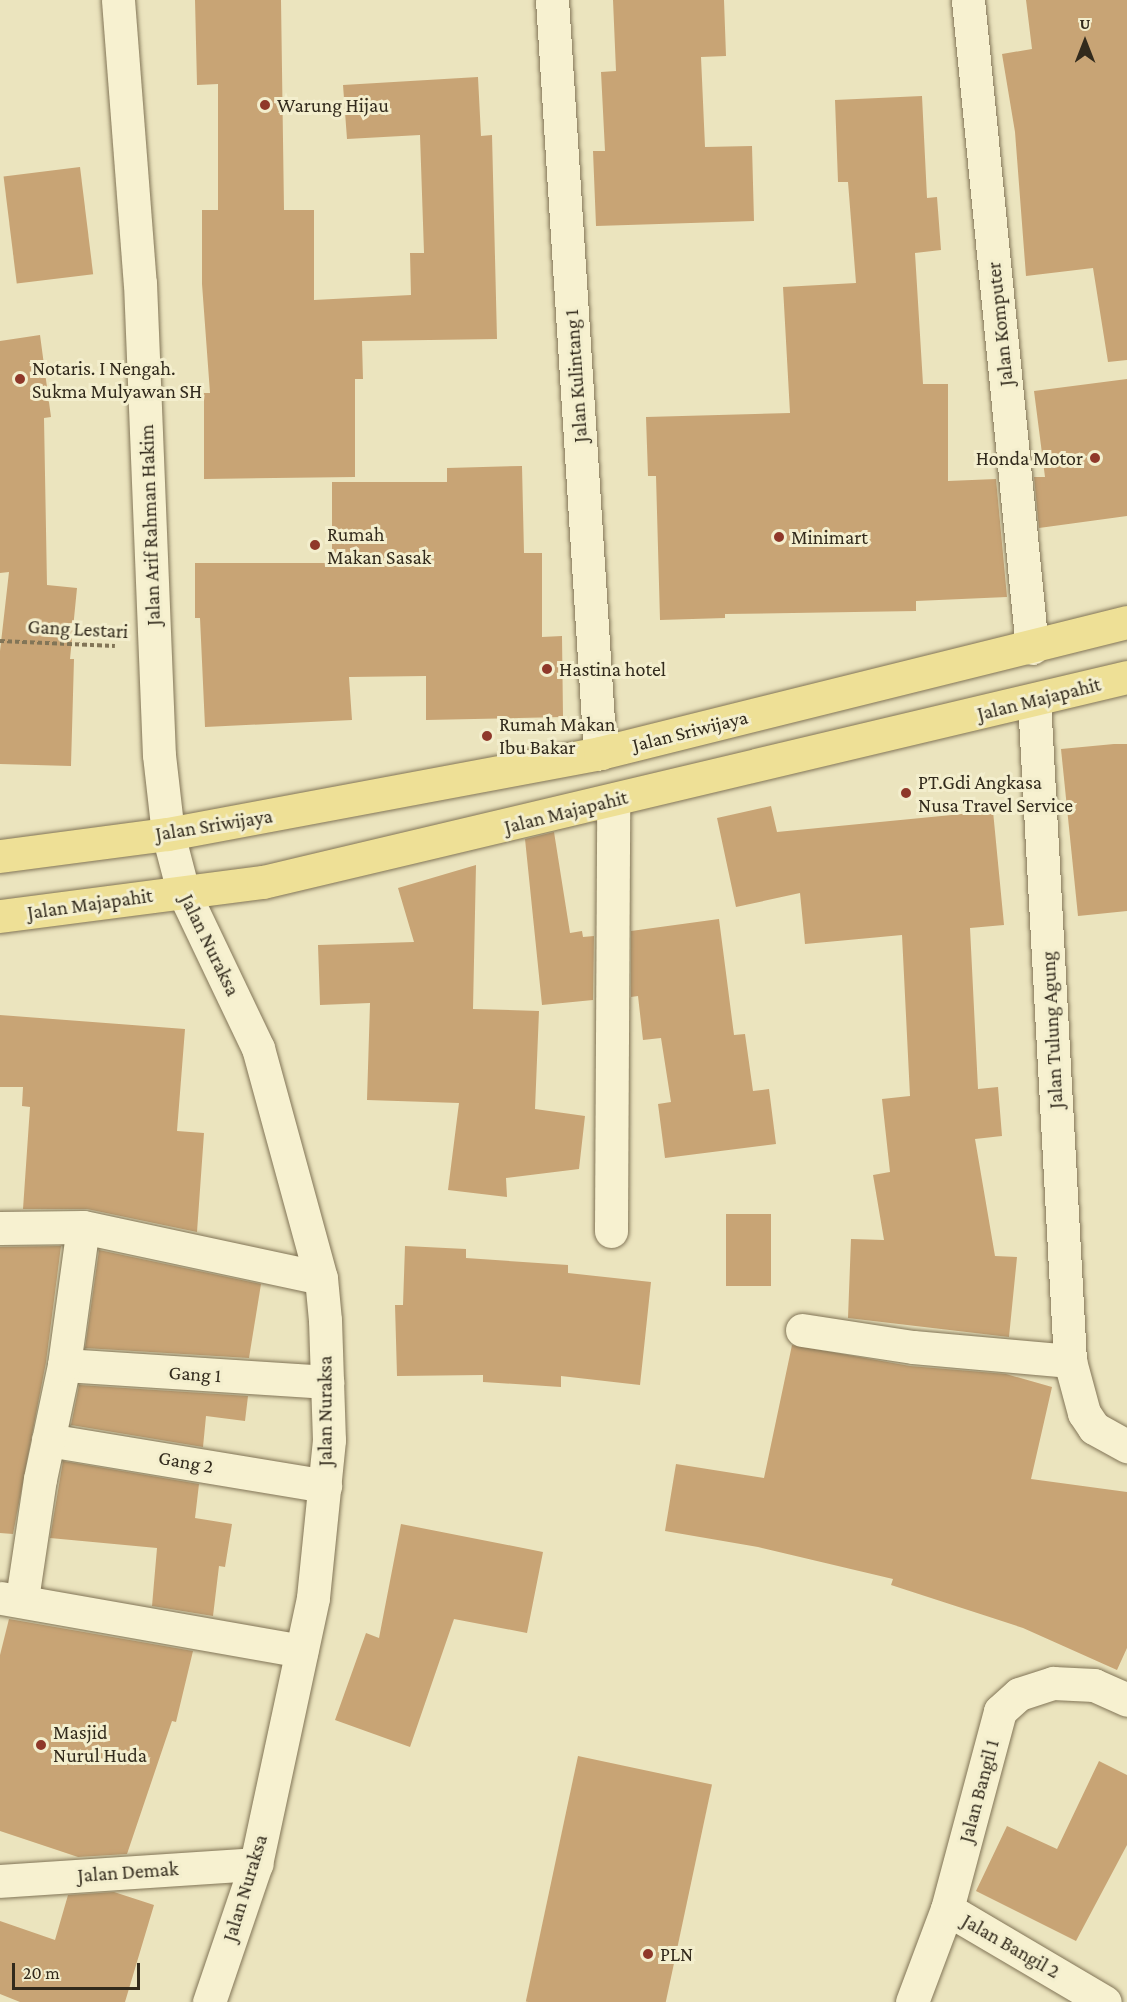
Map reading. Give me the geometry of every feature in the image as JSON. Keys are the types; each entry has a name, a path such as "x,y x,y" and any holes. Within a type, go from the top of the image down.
{"main road":[{"name":"Jalan Sriwijaya","path":"0,856 168,834 600,753 1032,648 1127,622"},
{"name":"Jalan Majapahit","path":"0,916 263,882 613,801 1127,677"}],"street":[{"name":"Jalan Arif Rahman Hakim","path":"118,0 140,283 154,648 168,834"},
{"name":"Jalan Kulintang 1","path":"552,0 600,753"},
{"name":"Jalan Komputer","path":"968,0 1032,648"},
{"name":"Jalan Tulung Agung","path":"1034,700 1070,1360 1084,1413 1095,1428 1127,1446"},
{"path":"611,1231 613,801"},
{"name":"Jalan Nuraksa","path":"168,834 183,891 258,1048 321,1278 327,1382 329,1440 313,1598 256,1864 209,2002"},
{"path":"0,1228 83,1227 321,1278"},
{"path":"83,1227 64,1365 11,1598 301,1651"},
{"path":"802,1330 913,1347 1070,1360"},
{"name":"Gang 1","path":"64,1365 327,1382"},
{"name":"Gang 2","path":"48,1440 324,1486"},
{"name":"Jalan Bangil 1","path":"912,2002 947,1909 1000,1711 1025,1691 1053,1683 1094,1685 1127,1700"},
{"name":"Jalan Demak","path":"0,1881 256,1864"},
{"name":"Jalan Bangil 2","path":"947,1909 1105,2002"}],"path":[{"name":"Gang Lestari","path":"0,641 154,648"}],"building":[{"path":"195,0 281,0 284,210 314,210 314,300 411,295 410,253 424,253 420,135 347,139 343,85 478,77 481,136 492,135 497,339 362,341 363,379 355,379 355,477 204,479 204,393 210,393 202,284 202,210 218,210 218,84 197,85"},
{"path":"613,0 724,0 726,56 701,57 705,147 752,146 754,221 596,226 593,151 605,151 601,72 616,71"},
{"path":"1026,0 1127,0 1127,360 1108,362 1093,268 1026,276 1015,132 1002,54 1032,49"},
{"path":"922,96 927,198 937,197 941,250 915,253 923,384 948,384 948,481 996,479 1007,597 916,601 916,611 725,614 725,618 660,620 656,476 648,476 646,417 790,413 783,287 856,283 848,182 838,182 835,100"},
{"path":"80,167 93,274 17,284 4,176"},
{"path":"40,335 51,417 44,418 47,585 77,588 70,659 74,659 71,766 0,764 0,651 9,572 0,573 0,341"},
{"path":"1127,379 1127,516 1039,528 1034,477 1045,477 1034,391"},
{"path":"522,466 524,553 542,553 542,637 562,636 563,717 426,720 426,676 349,677 352,720 205,727 200,618 195,618 195,563 332,563 332,482 447,482 447,468"},
{"path":"1127,744 1127,911 1078,916 1061,749"},
{"path":"771,806 777,832 993,811 1004,925 970,928 978,1089 998,1087 1002,1136 975,1139 995,1256 1017,1257 1009,1337 848,1318 851,1239 884,1240 873,1175 890,1172 882,1099 910,1096 902,935 805,944 800,893 736,907 717,818"},
{"path":"554,832 570,933 582,931 583,937 594,936 593,1000 542,1005 525,839"},
{"path":"476,865 473,1009 539,1011 535,1109 585,1116 579,1169 506,1178 507,1197 448,1190 459,1103 367,1100 370,1003 320,1005 318,945 414,942 398,888"},
{"path":"719,919 734,1035 745,1034 753,1091 769,1089 776,1144 665,1158 658,1104 671,1102 661,1038 643,1040 638,996 631,997 631,931"},
{"path":"0,1015 185,1029 177,1131 204,1133 197,1232 87,1209 23,1209 30,1107 22,1106 23,1087 0,1087"},
{"path":"726,1214 771,1214 771,1286 726,1286"},
{"path":"61,1246 46,1362 13,1534 0,1533 0,1247"},
{"path":"405,1246 466,1249 466,1258 568,1265 568,1273 651,1282 640,1385 561,1376 561,1387 483,1382 483,1375 397,1376 395,1305 403,1305"},
{"path":"99,1250 261,1284 249,1358 85,1348"},
{"path":"792,1345 910,1366 1006,1374 1052,1387 1031,1479 1127,1492 1127,1648 1117,1670 1023,1628 891,1585 893,1579 758,1547 665,1531 676,1464 764,1478"},
{"path":"79,1385 248,1396 245,1421 206,1416 203,1447 71,1425"},
{"path":"63,1461 199,1484 195,1518 232,1524 225,1567 219,1566 213,1616 152,1606 157,1548 50,1538"},
{"path":"401,1524 543,1552 527,1633 454,1619 410,1747 335,1720 366,1633 379,1638"},
{"path":"9,1619 193,1651 176,1722 172,1721 127,1854 78,1857 0,1831 0,1655"},
{"path":"578,1756 712,1784 666,2002 526,2002"},
{"path":"1099,1761 1127,1775 1127,1845 1076,1941 976,1891 1007,1826 1057,1849"},
{"path":"114,1892 154,1905 125,2002 20,2002 0,1994 0,1921 55,1940 68,1895"}],"place":[{"name":"Warung Hijau","path":"265,105"},
{"name":"Notaris. I Nengah. Sukma Mulyawan SH","path":"20,379"},
{"name":"Honda Motor","path":"1095,458"},
{"name":"Minimart","path":"779,537"},
{"name":"Rumah Makan Sasak","path":"315,545"},
{"name":"Hastina hotel","path":"547,669"},
{"name":"Rumah Makan Ibu Bakar","path":"487,736"},
{"name":"PT.Gdi Angkasa Nusa Travel Service","path":"906,793"},
{"name":"Masjid Nurul Huda","path":"41,1745"},
{"name":"PLN","path":"648,1954"}]}
